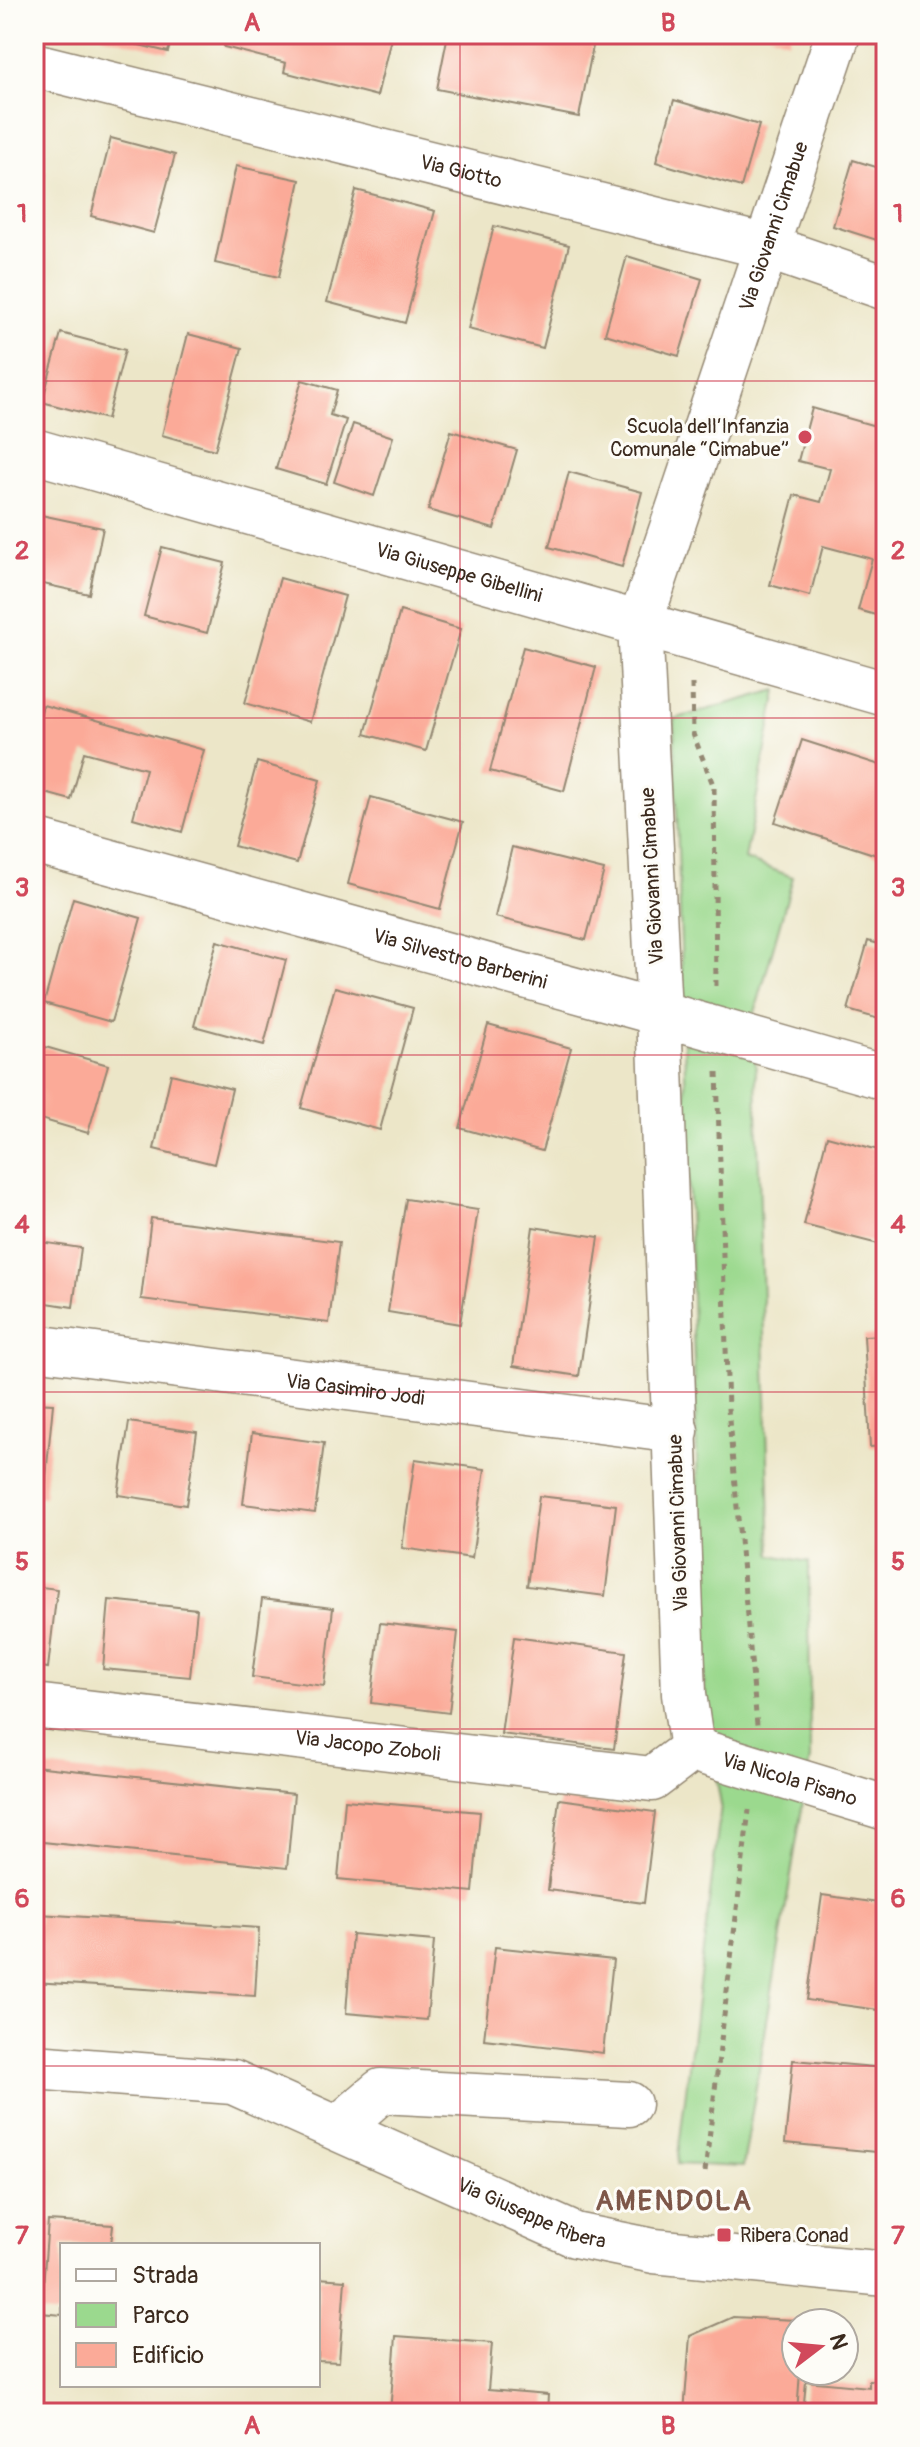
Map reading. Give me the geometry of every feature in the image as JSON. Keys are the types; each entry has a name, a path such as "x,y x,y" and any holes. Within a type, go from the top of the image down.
{"street":[{"name":"Via Giovanni Cimabue","path":"692,1749 684,1694 659,1013 640,623 838,34"},
{"name":"Via Giotto","path":"34,65 767,247 886,288"},
{"name":"Via Giuseppe Gibellini","path":"34,451 886,694"},
{"name":"Via Silvestro Barberini","path":"34,841 886,1078"},
{"name":"Via Casimiro Jodi","path":"34,1347 676,1431"},
{"name":"Via Jacopo Zoboli","path":"34,1706 652,1779 692,1749"},
{"name":"Via Nicola Pisano","path":"692,1749 886,1808"},
{"name":"Via Giuseppe Ribera","path":"34,2067 233,2082 575,2235 654,2251 886,2274"},
{"path":"338,2128 381,2091 629,2104"}],"path":[{"path":"691,639 693,734 714,787 716,1030 728,1409 758,1733 705,2172"}],"green space":[{"path":"777,690 745,859 793,877 754,1016 771,1555 809,1562 810,1759 743,2167 677,2164 721,1805 705,1715 674,719"}],"building":[{"path":"103,34 173,34 168,52"},
{"path":"227,34 392,34 377,96 284,72 286,63 224,47"},
{"path":"448,34 557,34 594,41 579,117 437,89"},
{"path":"769,34 790,34 788,41"},
{"path":"674,100 759,125 741,187 656,162"},
{"path":"111,138 175,155 154,233 91,216"},
{"path":"853,160 886,170 886,243 833,226"},
{"path":"236,166 300,180 279,277 215,263"},
{"path":"34,169 46,172 38,206 34,205"},
{"path":"356,190 435,211 405,323 327,302"},
{"path":"494,226 569,245 543,348 468,329"},
{"path":"627,256 702,279 679,356 605,334"},
{"path":"61,333 125,350 107,419 42,402"},
{"path":"188,334 242,348 215,450 162,435"},
{"path":"302,380 337,390 330,415 346,420 326,484 276,469"},
{"path":"812,408 886,429 886,618 858,610 872,559 823,546 810,596 770,585 794,495 821,502 830,469 798,461"},
{"path":"353,424 393,437 374,496 334,482"},
{"path":"451,431 517,450 494,529 428,510"},
{"path":"569,472 642,492 622,567 549,547"},
{"path":"41,515 103,528 89,594 34,582 34,549"},
{"path":"162,547 225,563 207,633 144,616"},
{"path":"280,578 345,596 310,722 245,703"},
{"path":"400,611 461,629 426,751 365,734"},
{"path":"523,647 596,667 564,791 490,771"},
{"path":"43,705 204,750 182,832 133,818 146,769 84,752 71,800 34,790 34,738"},
{"path":"802,740 886,767 886,858 775,822"},
{"path":"257,762 320,780 297,863 234,846"},
{"path":"371,797 463,822 440,909 348,884"},
{"path":"512,847 604,870 586,940 495,917"},
{"path":"73,898 141,918 111,1022 44,1003"},
{"path":"217,941 286,960 264,1045 194,1026"},
{"path":"868,941 886,946 886,1021 848,1010"},
{"path":"335,987 413,1008 380,1130 301,1108"},
{"path":"488,1025 571,1048 542,1151 460,1128"},
{"path":"42,1046 108,1065 88,1133 34,1117 34,1071"},
{"path":"171,1074 232,1089 214,1164 154,1149"},
{"path":"827,1136 886,1152 886,1246 804,1225"},
{"path":"406,1199 478,1210 460,1324 388,1312"},
{"path":"151,1218 339,1242 329,1323 141,1299"},
{"path":"533,1227 599,1237 579,1376 513,1366"},
{"path":"34,1241 81,1248 73,1307 34,1301"},
{"path":"886,1335 886,1446 870,1447 864,1336"},
{"path":"34,1403 53,1404 44,1497 34,1496"},
{"path":"129,1422 197,1432 186,1505 118,1495"},
{"path":"252,1433 324,1443 315,1513 243,1504"},
{"path":"415,1459 485,1469 472,1558 402,1548"},
{"path":"539,1496 616,1505 605,1596 527,1586"},
{"path":"34,1586 57,1589 48,1668 34,1666"},
{"path":"262,1599 333,1608 324,1686 252,1677"},
{"path":"109,1600 197,1609 190,1677 103,1669"},
{"path":"380,1623 458,1632 449,1713 371,1703"},
{"path":"514,1637 626,1652 614,1749 501,1734"},
{"path":"34,1766 294,1794 287,1868 34,1841"},
{"path":"559,1799 655,1812 644,1903 548,1890"},
{"path":"345,1800 480,1812 473,1892 338,1879"},
{"path":"822,1895 886,1904 886,2011 807,2000"},
{"path":"39,1914 259,1928 255,1996 34,1982"},
{"path":"352,1934 434,1941 427,2020 346,2013"},
{"path":"495,1947 613,1960 603,2053 484,2039"},
{"path":"793,2060 886,2068 886,2153 785,2143"},
{"path":"48,2221 113,2225 111,2243 60,2243 60,2315 41,2313"},
{"path":"320,2278 345,2280 339,2362 320,2361"},
{"path":"733,2317 780,2319 780,2387 799,2387 797,2413 684,2413 690,2336"},
{"path":"396,2336 492,2343 488,2390 548,2395 547,2413 390,2413"},
{"path":"869,2380 886,2381 886,2413 803,2413 805,2387 869,2387"}],"place":[{"name":"Scuola dell’Infanzia Comunale “Cimabue”","path":"805,437"},
{"name":"Ribera Conad","path":"724,2235"}],"district":[{"name":"AMENDOLA","path":"674,2201"}]}
